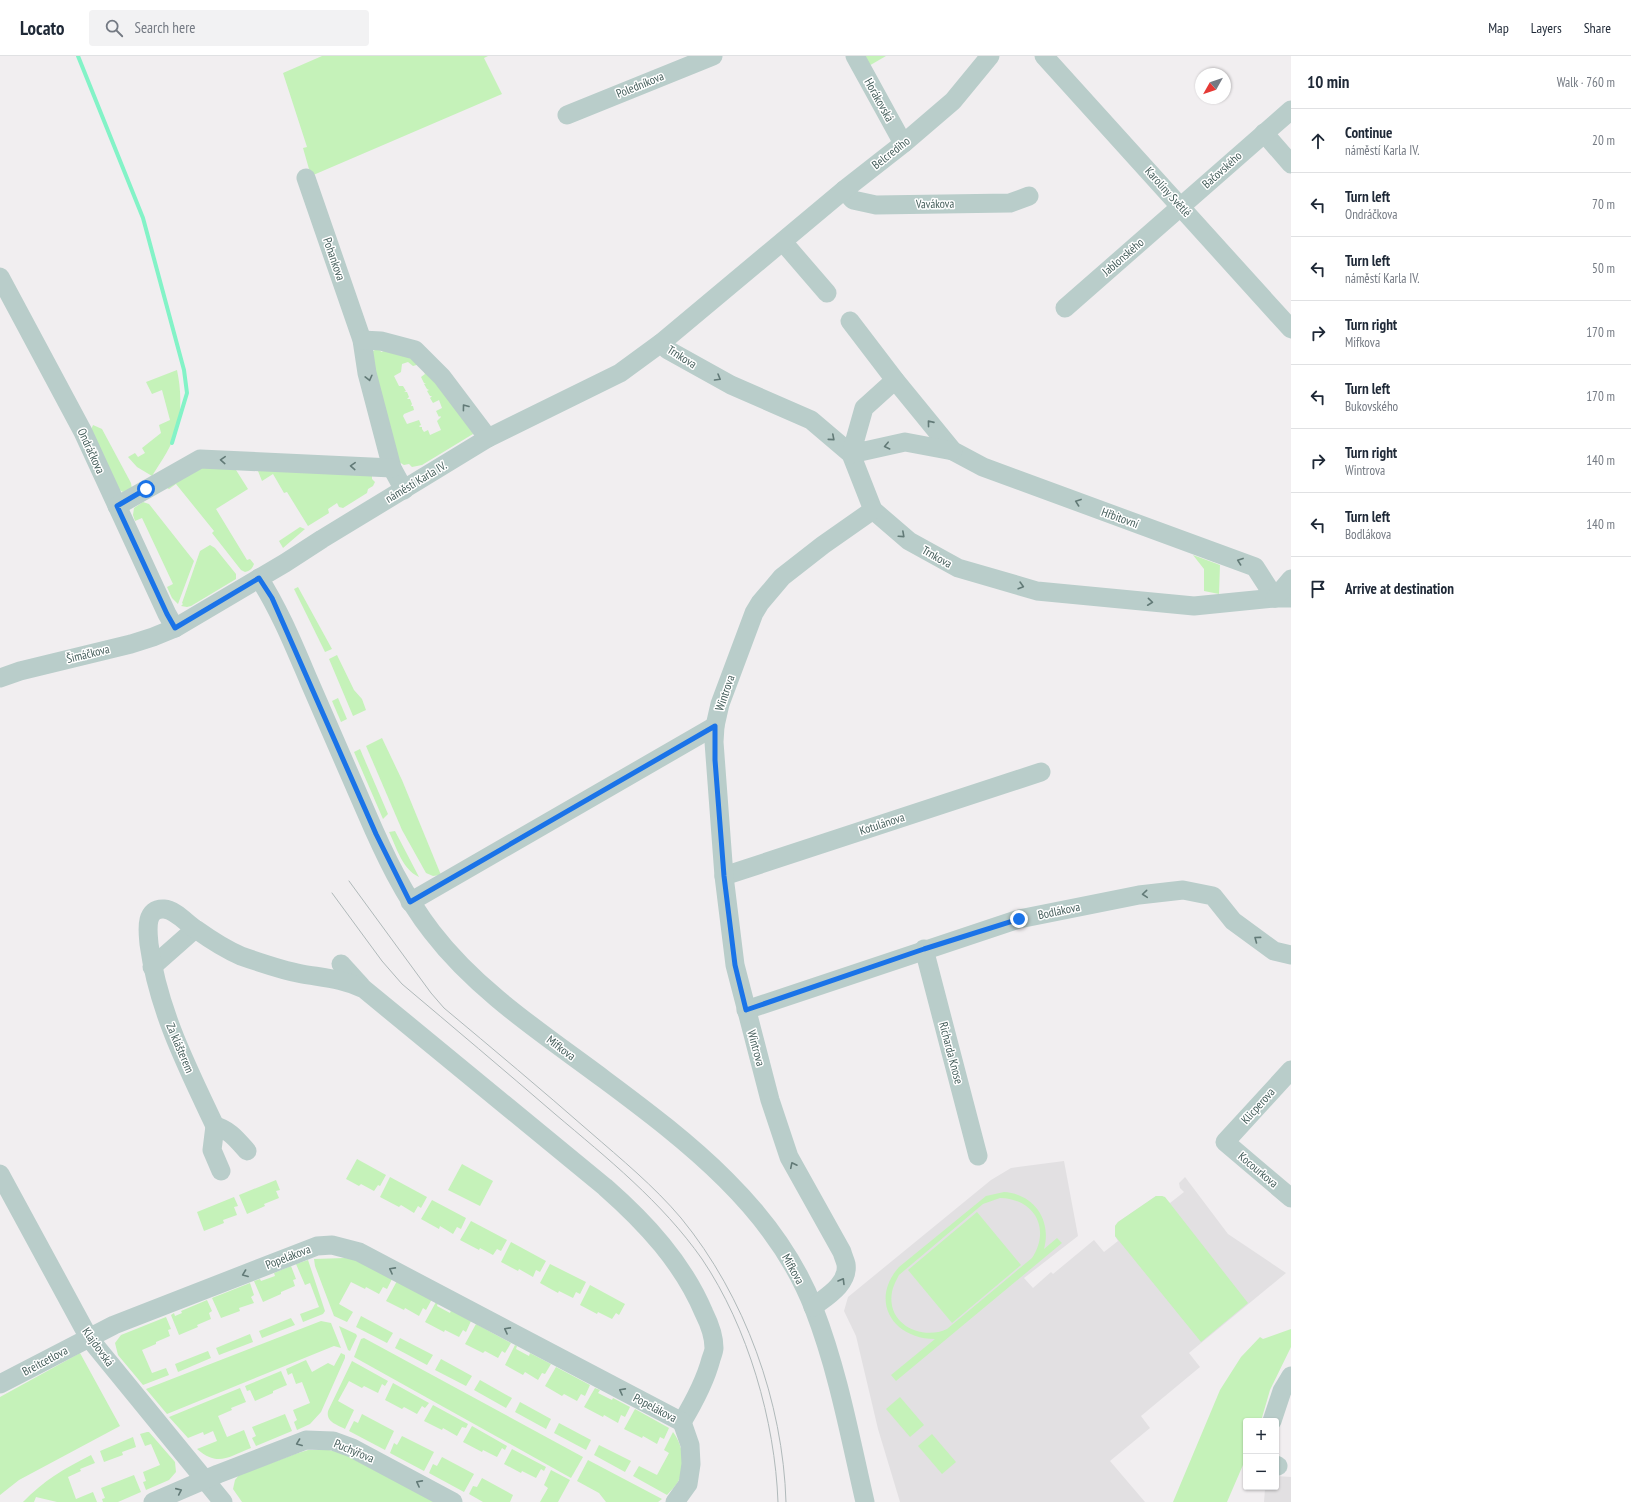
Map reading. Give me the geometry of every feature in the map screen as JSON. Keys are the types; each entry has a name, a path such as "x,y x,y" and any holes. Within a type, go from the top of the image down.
{"street":[{"name":"Poledníkova","path":"566,115 713,56"},
{"name":"Horákovská","path":"855,56 904,143"},
{"name":"Belcrediho","path":"661,343 953,101 990,56"},
{"name":"Karolíny Světlé","path":"1044,56 1291,329"},
{"name":"Bačovského","path":"1181,207 1291,110"},
{"path":"1264,133 1291,164"},
{"name":"Pohankova","path":"306,178 362,340 367,373 392,468 404,490"},
{"name":"Vavákova","path":"844,190 853,200 876,205 1010,203 1029,196"},
{"name":"Jablonského","path":"1065,308 1181,207"},
{"path":"783,242 827,293"},
{"name":"Ondráčkova","path":"0,277 83,432 163,607 175,628"},
{"name":"Hřbitovní","path":"850,321 895,380 953,451"},
{"path":"362,340 381,341 415,350 442,377 488,438"},
{"name":"náměstí Karla IV.","path":"175,628 488,438 620,373 661,343"},
{"name":"Trnkova","path":"661,343 668,350 731,385 812,420 851,454 873,510 909,541 958,568 1037,591 1194,606 1283,598"},
{"path":"851,454 864,408 895,380"},
{"name":"Hřbitovní","path":"851,454 905,442 953,451 983,468 1255,567 1283,598"},
{"name":"náměstí Karla IV.","path":"117,506 200,459 392,468"},
{"name":"Wintrova","path":"813,1307 840,1284 846,1274 846,1264 842,1252 789,1157 770,1100 735,965 724,876 715,760 715,726 720,704 754,613 768,592 782,577 823,545 873,510"},
{"name":"Mifkova","path":"259,578 275,605 376,834 410,902 445,949 487,990 528,1023 656,1118 715,1169 748,1203 791,1263 813,1307 834,1368 865,1502"},
{"path":"1283,598 1291,579"},
{"name":"Šimáčkova","path":"0,678 20,671 131,644 175,628"},
{"path":"410,902 715,726"},
{"name":"Kotulánova","path":"724,876 1041,772"},
{"name":"Bodlákova","path":"746,1010 924,949 1019,919 1139,894 1183,890 1213,896 1233,921 1274,952 1291,955"},
{"name":"Za klášterem","path":"215,1126 181,1054 164,1010 152,967 147,928 148,919 159,909 165,909 173,912 195,929 227,950 271,967 302,974"},
{"path":"152,967 195,929"},
{"name":"Richarda Knose","path":"924,949 978,1156"},
{"name":"Popelákova","path":"89,1338 114,1325 317,1246 332,1245 359,1252 682,1422 696,1399 708,1371 714,1348 708,1323 699,1300 676,1262 650,1230 609,1191 364,989 341,964"},
{"name":"Popelákova","path":"302,974 350,982 364,989"},
{"name":"Klicperova","path":"1225,1142 1291,1070"},
{"path":"221,1171 212,1150 215,1126 226,1130 247,1151"},
{"name":"Kocourkova","path":"1225,1142 1291,1198"},
{"name":"Klajdovská","path":"0,1174 89,1338 223,1502"},
{"name":"Breitcetlova","path":"0,1384 89,1338"},
{"path":"1273,1418 1282,1392 1291,1376"},
{"path":"675,1502 688,1484 691,1464 690,1446 682,1422"},
{"name":"Puchýřova","path":"153,1502 204,1480 306,1440 333,1441 370,1457 453,1502"}],"shaded area":[{"path":"1064,1161 1078,1236 1024,1278 1033,1288 1051,1272 1053,1274 1094,1240 1104,1252 1118,1241 1115,1236 1115,1226 1118,1222 1156,1196 1162,1196 1170,1203 1184,1192 1180,1188 1179,1183 1185,1177 1228,1234 1286,1273 1189,1353 1200,1367 1141,1416 1150,1428 1110,1461 1145,1502 900,1502 878,1429 856,1336 844,1311 848,1297 991,1180 1011,1168"},
{"path":"1279,1476 1291,1477 1291,1502 1264,1502 1265,1490 1279,1490"}],"green space":[{"path":"322,56 488,56 484,58 502,94 311,176 303,148 307,147 283,73"},
{"path":"861,56 886,56 867,67"},
{"path":"379,348 381,352 384,351 419,360 472,427 473,434 422,465 412,467 409,464 404,465 399,462 387,427 371,352","holes":["408,362 413,366 420,364 425,374 421,377 424,383 426,383 424,384 429,390 427,391 430,396 432,396 430,398 433,403 439,400 442,408 436,411 439,417 441,417 437,421 441,430 430,435 428,430 424,432 422,427 419,426 421,425 419,420 407,424 403,416 404,414 414,410 413,406 411,406 412,404 410,399 407,399 409,397 407,392 404,392 406,391 403,386 399,386 394,376 401,372 402,364"]},
{"path":"177,370 180,414 177,429 170,447 152,476 137,467 128,457 135,453 138,457 145,453 142,448 161,433 159,425 170,420 162,390 152,394 146,382"},
{"path":"93,425 102,429 131,483 132,489 123,492 118,489 91,430"},
{"path":"202,462 236,470 248,489 216,509 247,560 250,559 254,564 248,571 245,572 241,570 212,533 214,531 176,484 169,489 167,488"},
{"path":"256,466 372,475 372,479 375,482 373,486 368,489 367,493 343,508 339,507 337,503 328,509 329,513 308,526 287,492 284,493 273,474 262,481"},
{"path":"143,502 149,504 194,561 178,604 172,598 167,587 173,584 142,518 135,521 133,515 134,508"},
{"path":"300,527 305,529 283,548 279,541"},
{"path":"210,545 215,548 236,574 236,579 191,606 181,606 183,604 182,603 200,551"},
{"path":"1193,555 1220,565 1219,594 1204,591 1204,569"},
{"path":"298,587 332,649 325,652 294,589"},
{"path":"337,655 354,690 362,699 366,710 353,716 329,659"},
{"path":"338,698 347,719 341,722 332,701"},
{"path":"382,738 402,780 441,875 433,876 426,873 402,830 366,746"},
{"path":"360,749 388,814 383,819 354,752"},
{"path":"395,831 419,877 408,869 401,858 389,832"},
{"path":"357,1159 386,1175 380,1186 378,1185 374,1191 361,1184 359,1186 346,1179"},
{"path":"462,1164 493,1181 480,1206 448,1190"},
{"path":"390,1177 427,1197 421,1208 418,1206 414,1213 401,1205 399,1207 380,1197"},
{"path":"276,1180 280,1190 276,1191 279,1198 264,1204 265,1206 247,1214 239,1195"},
{"path":"1004,1192 1015,1194 1024,1198 1032,1203 1043,1219 1046,1238 1044,1249 1057,1238 1062,1243 896,1381 891,1375 935,1339 907,1333 897,1325 890,1316 886,1305 886,1293 890,1280 899,1267 986,1196","holes":["1000,1198 1012,1200 1031,1210 1036,1218 1040,1237 1038,1247 1032,1258 947,1329 927,1333 917,1331 900,1321 895,1313 892,1303 892,1290 899,1275 983,1204"]},
{"path":"1156,1196 1165,1197 1248,1303 1201,1342 1115,1236 1115,1226 1118,1222"},
{"path":"234,1197 238,1206 234,1207 237,1215 223,1220 224,1223 204,1231 197,1212"},
{"path":"432,1200 466,1218 461,1229 457,1227 453,1234 440,1226 439,1229 421,1219"},
{"path":"977,1212 1021,1265 952,1323 908,1270"},
{"path":"471,1221 507,1240 501,1251 497,1249 493,1255 480,1248 479,1250 460,1240"},
{"path":"511,1242 546,1261 540,1272 536,1270 533,1277 519,1269 518,1271 501,1262"},
{"path":"314,1259 354,1259 392,1279 387,1289 383,1287 379,1294 366,1287 365,1289 351,1282 339,1304 353,1312 347,1322 334,1316 315,1266"},
{"path":"308,1260 325,1311 323,1314 303,1322 300,1314 319,1307 310,1283 305,1285 296,1264"},
{"path":"550,1264 586,1282 580,1294 576,1292 573,1298 559,1291 558,1293 540,1283"},
{"path":"291,1266 296,1279 293,1280 295,1286 263,1302 254,1281 260,1279 261,1281 275,1276 274,1273"},
{"path":"397,1281 432,1299 426,1310 423,1308 419,1316 405,1308 404,1310 386,1301"},
{"path":"250,1283 254,1295 251,1297 254,1303 239,1308 240,1311 221,1318 212,1298"},
{"path":"590,1285 625,1304 619,1315 616,1313 612,1319 598,1312 597,1314 580,1305"},
{"path":"207,1300 212,1311 209,1313 211,1319 197,1325 198,1327 179,1335 171,1315 174,1313 175,1316 182,1313 181,1311"},
{"path":"436,1302 438,1303 437,1306 450,1313 451,1310 471,1321 466,1332 463,1330 459,1337 445,1330 444,1332 425,1322"},
{"path":"361,1316 393,1333 387,1343 356,1327"},
{"path":"166,1317 171,1329 168,1330 170,1336 142,1350 152,1373 166,1368 169,1375 143,1385 118,1355 115,1343 121,1335"},
{"path":"291,1318 295,1325 262,1338 259,1331"},
{"path":"321,1321 331,1323 341,1348 334,1346 167,1414 146,1389"},
{"path":"476,1324 511,1343 505,1353 502,1351 498,1358 485,1351 483,1353 465,1344"},
{"path":"339,1326 356,1334 357,1336 350,1351 348,1350"},
{"path":"1291,1329 1291,1347 1270,1390 1262,1418 1243,1418 1243,1465 1227,1502 1173,1502 1220,1390 1241,1357 1260,1337 1263,1339"},
{"path":"250,1334 253,1342 219,1355 216,1348"},
{"path":"364,1338 583,1457 571,1478 354,1357 361,1339"},
{"path":"400,1338 433,1355 427,1365 395,1348"},
{"path":"515,1345 517,1346 516,1349 529,1356 530,1353 551,1364 545,1374 542,1373 538,1380 525,1372 523,1375 505,1365"},
{"path":"208,1351 211,1358 178,1372 175,1364"},
{"path":"80,1353 120,1426 19,1480 0,1495 0,1397"},
{"path":"341,1353 345,1355 345,1358 321,1412 310,1424 297,1430 294,1422 297,1420 293,1410 310,1403 302,1382 296,1384 292,1373 288,1375 286,1369 306,1360 312,1372 328,1363 334,1366"},
{"path":"441,1359 472,1376 466,1386 435,1370"},
{"path":"352,1361 388,1381 385,1386 382,1384 378,1393 364,1386 362,1388 349,1381 338,1401 354,1410 345,1429 330,1420 328,1411"},
{"path":"556,1367 590,1385 585,1396 581,1394 577,1401 564,1394 562,1396 545,1386"},
{"path":"281,1371 287,1385 255,1401 250,1390 247,1391 245,1386"},
{"path":"480,1380 512,1398 506,1408 474,1390"},
{"path":"393,1383 429,1403 425,1408 422,1406 417,1414 404,1407 402,1409 385,1400"},
{"path":"240,1388 246,1402 231,1408 232,1410 218,1416 227,1437 244,1430 251,1448 229,1457 223,1459 211,1458 197,1449 217,1441 213,1431 204,1435 203,1432 188,1438 169,1417"},
{"path":"595,1388 600,1390 598,1393 612,1400 613,1398 630,1407 625,1417 621,1415 618,1423 604,1415 603,1417 584,1407"},
{"path":"900,1397 924,1425 910,1437 886,1409"},
{"path":"520,1402 551,1419 546,1429 515,1412"},
{"path":"433,1405 468,1424 466,1428 462,1427 457,1436 443,1428 442,1430 424,1421"},
{"path":"635,1409 669,1428 664,1439 660,1437 657,1444 643,1436 642,1438 624,1429"},
{"path":"285,1414 292,1431 256,1446 252,1438 256,1436 252,1427"},
{"path":"362,1414 394,1431 385,1450 349,1431 354,1421 358,1423"},
{"path":"559,1423 591,1440 586,1450 554,1433"},
{"path":"472,1426 507,1446 505,1450 502,1448 497,1457 483,1450 482,1452 463,1442"},
{"path":"149,1432 175,1462 176,1472 169,1480 146,1490 143,1482 146,1481 143,1472 160,1465 151,1444 145,1446 140,1434"},
{"path":"673,1432 681,1449 683,1462 678,1482 667,1495 633,1476 639,1466 657,1475 669,1453 664,1450"},
{"path":"932,1434 956,1462 942,1474 918,1446"},
{"path":"402,1436 434,1452 424,1471 390,1453 394,1443 397,1445"},
{"path":"133,1437 136,1447 122,1452 123,1455 104,1462 100,1451"},
{"path":"599,1445 631,1461 625,1472 594,1455"},
{"path":"512,1449 546,1467 544,1471 541,1469 536,1478 522,1471 521,1473 504,1464"},
{"path":"308,1450 329,1450 342,1453 435,1502 242,1502 233,1489 235,1480 239,1475"},
{"path":"91,1455 95,1463 80,1469 81,1471 68,1477 76,1499 93,1492 97,1502 57,1502 36,1497 34,1502 23,1502 38,1488 55,1476"},
{"path":"442,1457 474,1474 464,1492 429,1473 433,1464 437,1466"},
{"path":"588,1460 662,1499 658,1502 606,1502 599,1493 577,1481"},
{"path":"551,1470 570,1480 558,1502 540,1502 548,1488 544,1485"},
{"path":"134,1475 141,1492 118,1502 103,1502 102,1499 105,1498 101,1488"},
{"path":"482,1478 513,1495 510,1502 483,1502 469,1494 473,1486 477,1487"}],"waterway":[{"path":"78,56 143,218 184,370 187,393 172,443"}],"tram line":[{"path":"349,881 431,993 444,1008 637,1173 671,1206 704,1248 724,1281 742,1316 768,1389 777,1426 783,1464 786,1502"},
{"path":"332,893 382,961 402,984 633,1182 669,1218 702,1259 733,1314 756,1376 765,1407 771,1439 776,1471 778,1502"}],"route":[{"path":"146,489 117,506 167,614 175,628 259,578 272,598 376,834 410,902 715,726 715,760 724,876 735,965 746,1010 924,949 1019,919"}]}
